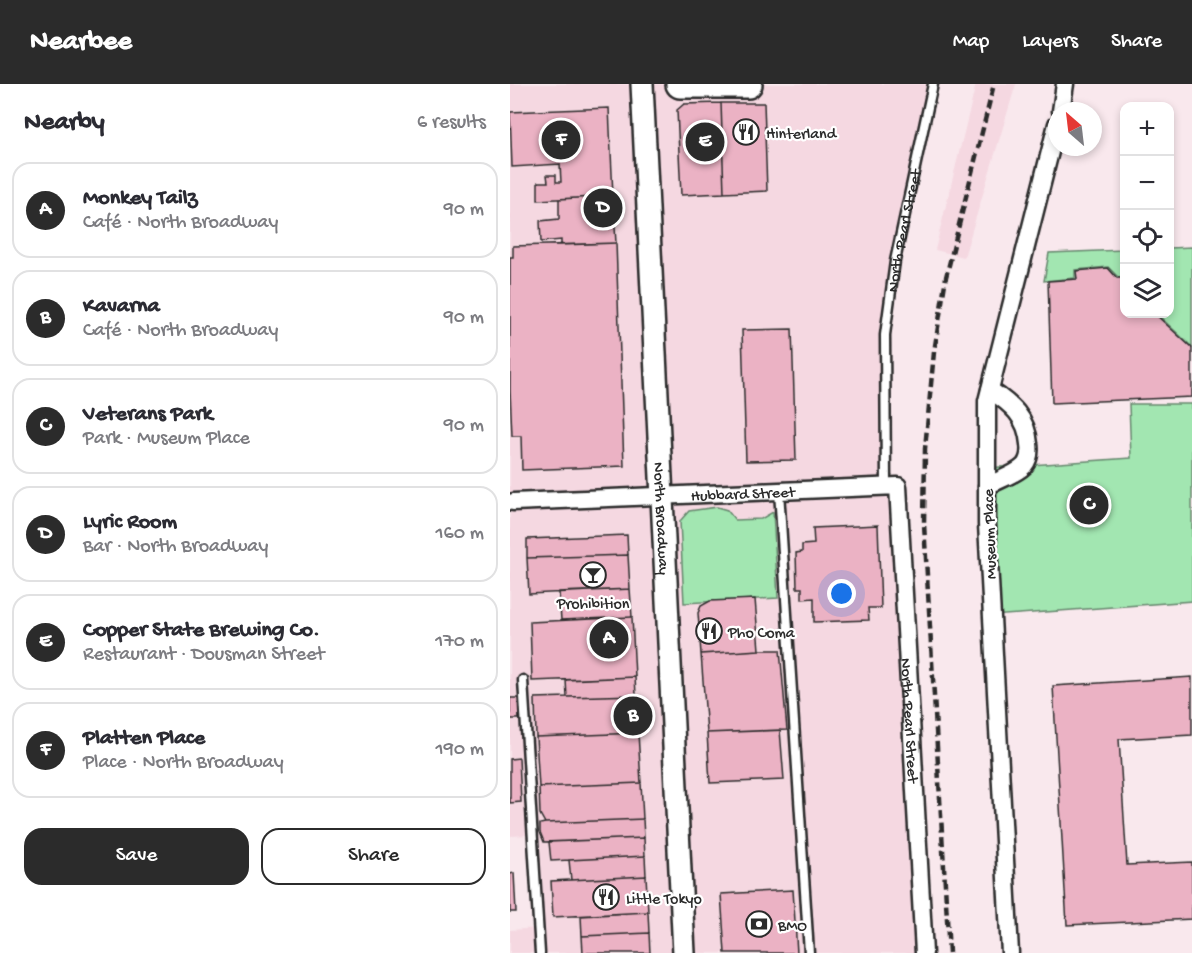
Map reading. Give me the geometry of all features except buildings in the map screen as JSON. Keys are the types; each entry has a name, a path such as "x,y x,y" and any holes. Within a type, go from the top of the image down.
{"main road":[{"path":"680,84 748,84"}],"street":[{"name":"North Broadway","path":"642,84 660,496 684,953"},
{"path":"1062,102 1065,84"},
{"name":"Museum Place","path":"1010,953 987,524 987,401 1049,156"},
{"path":"987,486 1023,466 1029,455 1028,432 1021,416 1007,401 990,390"},
{"name":"Hubbard Street","path":"513,502 892,487"},
{"name":"North Pearl Street","path":"892,487 924,953"}],"lane":[{"name":"North Pearl Street","path":"892,487 885,335 895,261 933,84"},
{"path":"779,491 809,953"},
{"path":"523,680 540,953"}],"shaded area":[{"path":"510,84 933,84 895,261 885,346 886,486 898,486 924,953 510,953 510,930 538,928 529,835 510,836"},
{"path":"976,84 1016,84 964,257 935,250"}],"green space":[{"path":"1192,247 1192,347 1161,318 1174,318 1174,248"},
{"path":"1120,250 1120,279 1108,267 1075,270 1075,278 1044,281 1049,253"},
{"path":"1129,404 1192,404 1192,601 991,616 987,468 1131,458"},
{"path":"717,507 727,510 735,520 761,519 773,512 778,598 684,603 680,521 689,511"}],"railway":[{"path":"949,953 924,524 925,449 934,352 946,277 994,84"}],"place":[{"name":"Hinterland","path":"746,132"},
{"name":"Platten Place","path":"561,140"},
{"name":"Copper State Brewing Co.","path":"705,142"},
{"name":"Lyric Room","path":"603,208"},
{"name":"Veterans Park","path":"1089,505"},
{"name":"Prohibition","path":"593,575"},
{"name":"Pho Coma","path":"709,631"},
{"name":"Monkey Tailz","path":"609,639"},
{"name":"Kavarna","path":"633,716"},
{"name":"Little Tokyo","path":"606,897"},
{"name":"BMO","path":"759,924"}]}
